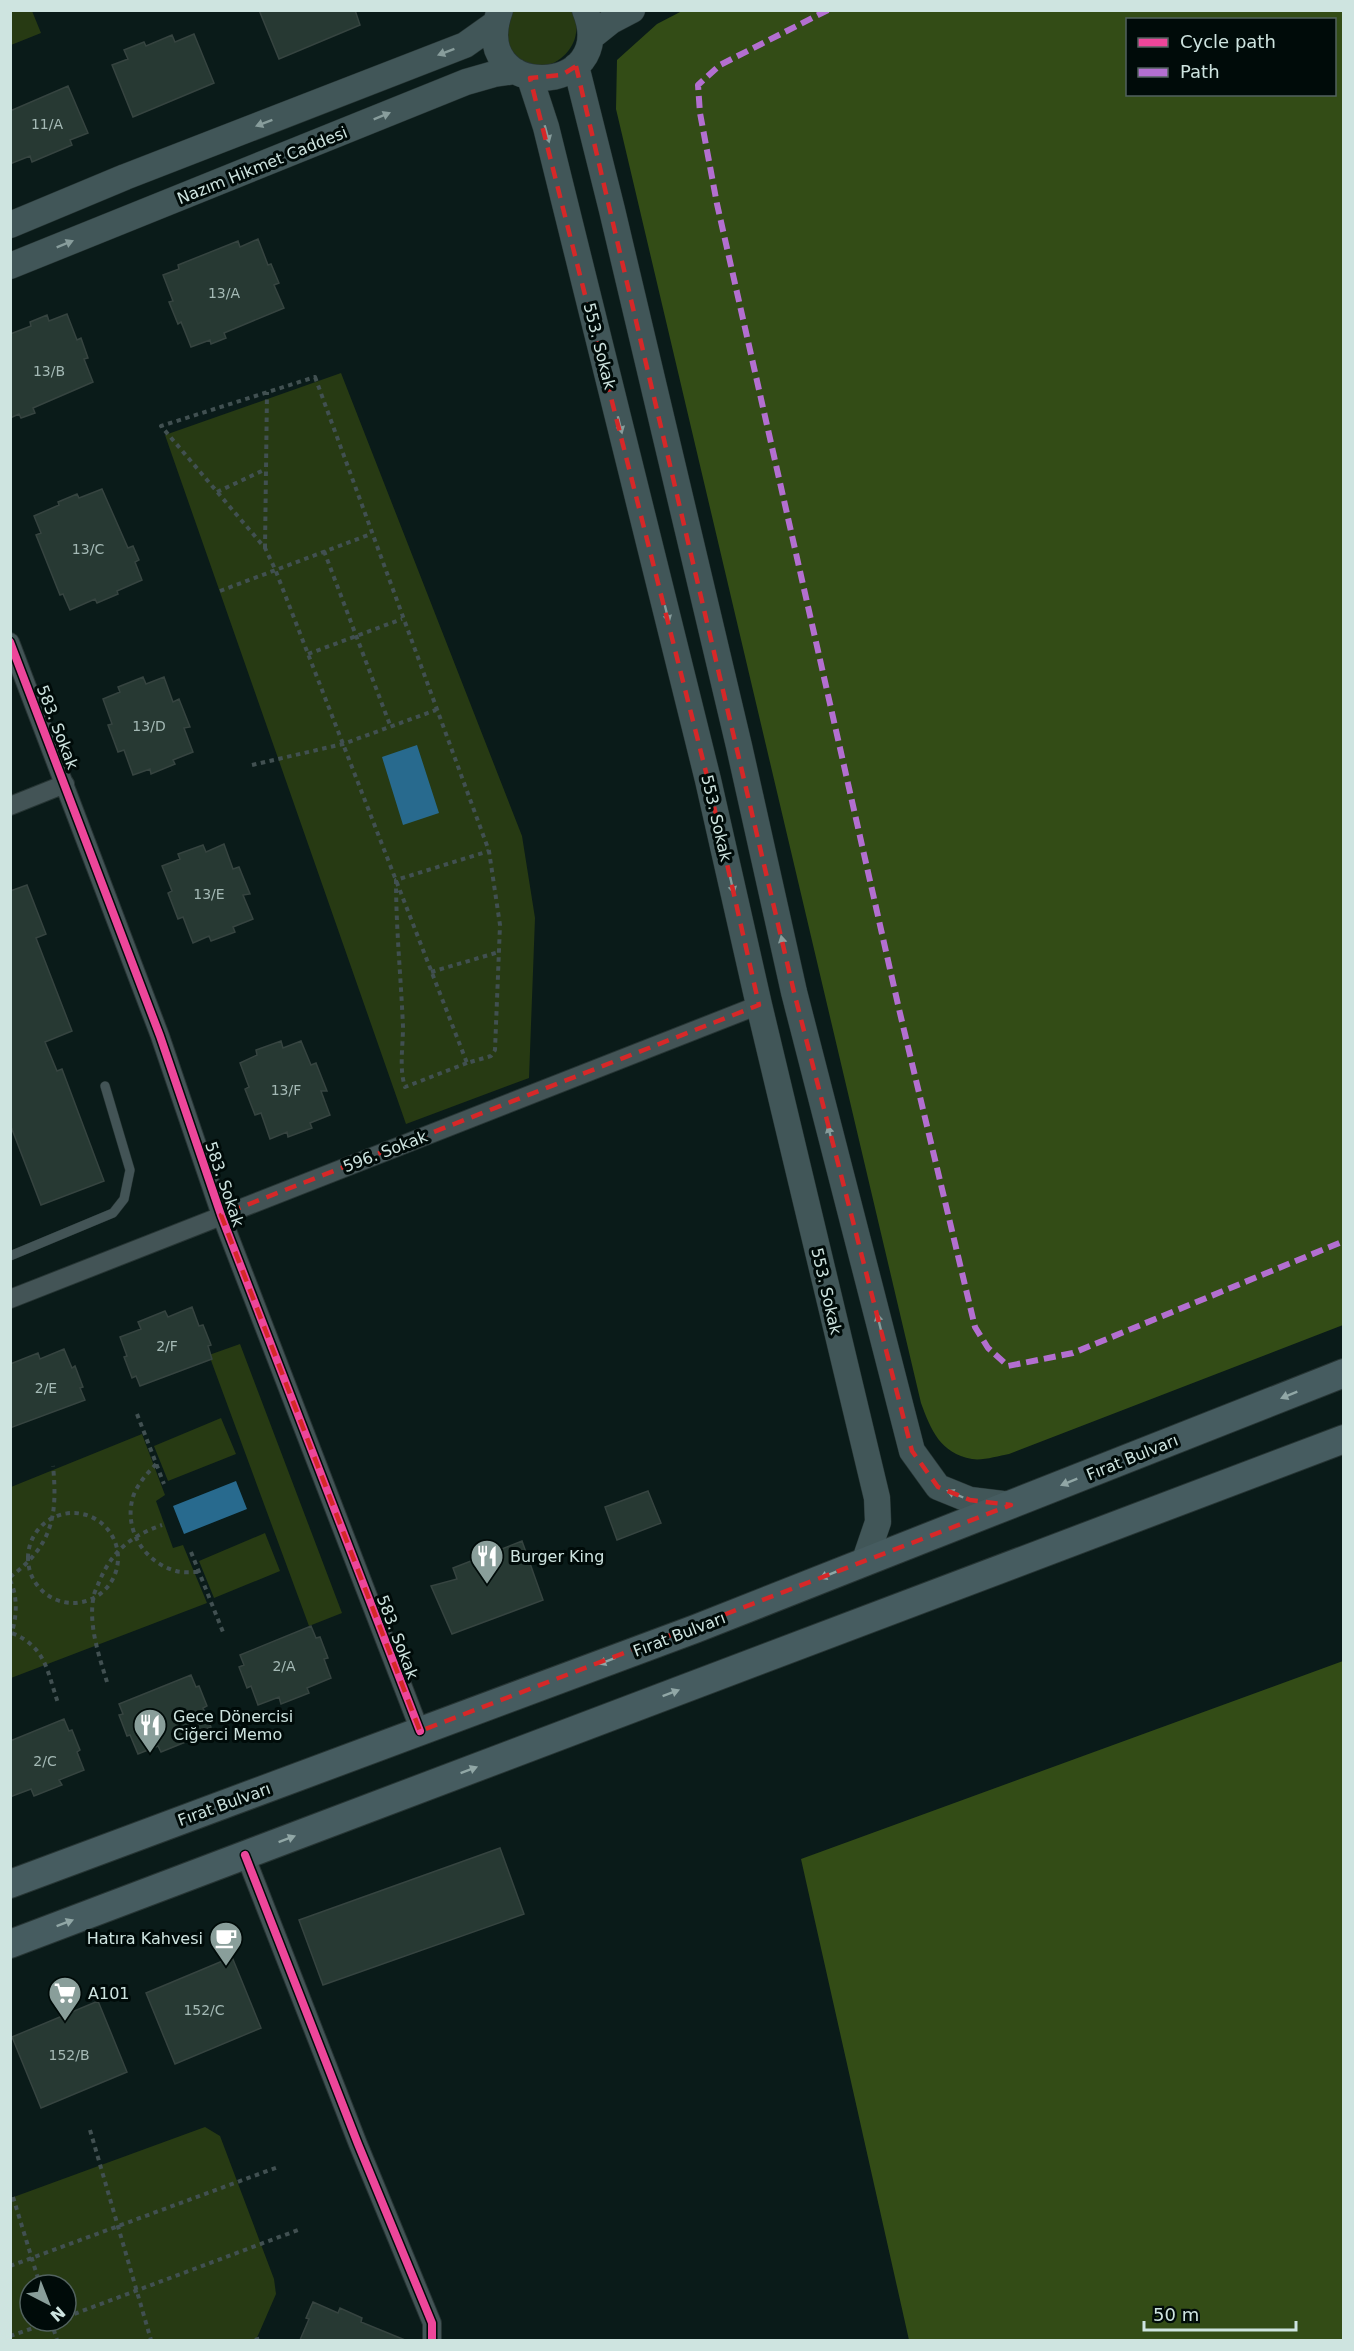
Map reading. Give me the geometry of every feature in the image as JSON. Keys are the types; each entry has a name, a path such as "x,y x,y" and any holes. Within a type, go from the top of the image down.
{"main road":[{"path":"585,10 590,21 591,37 586,53 576,66 739,746 794,992 912,1451 938,1487 970,1500 1011,1505"},
{"path":"591,37 611,21 632,10"},
{"path":"10,225 125,177 465,45 498,17"},
{"name":"553. Sokak","path":"498,17 495,36 498,50 505,62 523,74 546,127 708,780 759,1005 877,1498 878,1522 865,1560"},
{"name":"Nazım Hikmet Caddesi","path":"10,266 466,82 494,74 523,74 546,79 562,75 576,66"},
{"name":"Fırat Bulvarı","path":"10,1884 695,1629 865,1560 1011,1505 1344,1373"},
{"path":"10,1944 1344,1439"}],"street":[{"name":"583. Sokak","path":"10,642 160,1036 221,1215 420,1731"},
{"path":"10,806 65,784"},
{"name":"596. Sokak","path":"10,1299 759,1005"},
{"path":"245,1855 358,2144 432,2323 432,2340"}],"lane":[{"path":"10,1256 113,1213 124,1199 130,1170 105,1086"}],"path":[{"path":"396,880 396,930 403,1027 402,1076 405,1087 491,1056 495,1050 500,925 489,851 315,377 161,426 265,548 275,569 396,880 431,972 467,1063"},
{"path":"265,548 267,392"},
{"path":"217,492 266,469"},
{"path":"220,591 371,534"},
{"path":"324,551 390,725"},
{"path":"308,654 402,619"},
{"path":"252,765 343,744 436,710"},
{"path":"396,880 489,851"},
{"path":"431,972 499,952"},
{"path":"137,1414 164,1484"},
{"path":"156,1464 142,1479 134,1494 131,1508 135,1536 148,1555 160,1564 177,1572 199,1572"},
{"path":"53,1466 56,1492 54,1517 48,1534 28,1564 10,1579 16,1603 11,1634 26,1639 36,1648 58,1703"},
{"path":"64,1513 79,1513 94,1517 106,1526 118,1551 117,1569 111,1583 101,1594 73,1604 46,1595 35,1584 27,1556 30,1542 38,1529 54,1517 64,1513"},
{"path":"107,1682 94,1635 93,1598 103,1573 118,1551 135,1536 162,1525"},
{"path":"191,1552 223,1632"},
{"path":"90,2130 151,2340"},
{"path":"10,2266 278,2167"},
{"path":"13,2198 36,2273"},
{"path":"78,2313 298,2230"},
{"path":"255,2340 262,2338"}],"highlighted area":[{"path":"576,66 794,992 912,1451 938,1487 970,1500 1011,1505 420,1731 221,1215 759,1005 708,780 530,78 562,75"}],"green space":[{"path":"11,10 32,11 41,33 11,45"},
{"path":"508,11 572,11 577,27 574,42 562,57 554,62 545,66 527,64 517,57 504,41"},
{"path":"682,11 1343,11 1343,1325 1009,1454 985,1459 961,1456 944,1446 933,1431 921,1403 616,109 617,60 657,24"},
{"path":"341,373 522,836 535,918 529,1078 406,1124 165,435"},
{"path":"240,1344 342,1613 309,1626 209,1355"},
{"path":"221,1418 236,1454 168,1481 154,1446"},
{"path":"142,1434 165,1495 156,1501 173,1548 183,1545 207,1603 11,1678 11,1487"},
{"path":"265,1533 280,1571 214,1598 199,1561"},
{"path":"1343,1661 1343,2340 909,2340 801,1859"},
{"path":"205,2127 220,2136 274,2279 276,2294 256,2340 11,2340 11,2198"}],"water":[{"path":"417,745 439,813 403,825 382,757"},
{"path":"236,1481 247,1509 184,1534 173,1506"}],"building":[{"path":"259,10 355,10 360,25 279,59"},
{"path":"194,34 214,83 133,117 112,65 128,59 124,50 144,42 146,46 172,35 175,42"},
{"path":"68,86 88,133 70,140 72,145 32,162 30,156 10,164 10,111"},
{"path":"258,239 268,265 271,264 279,283 274,285 284,308 224,333 226,338 211,344 210,340 191,347 181,322 178,324 169,302 173,301 163,275 179,269 178,265 238,241 240,247"},
{"path":"67,314 77,340 81,338 88,358 84,359 93,382 33,408 35,413 21,418 19,414 10,418 10,334 31,326 30,322 47,315 49,321"},
{"path":"102,489 128,548 133,546 139,560 135,562 142,580 97,603 95,599 70,610 63,594 60,595 36,535 41,533 34,516 77,494 79,498"},
{"path":"143,677 146,684 164,677 173,702 179,699 190,727 184,728 193,752 173,760 175,764 151,774 150,769 133,775 124,750 118,752 108,725 112,724 103,699 120,692 118,687"},
{"path":"224,844 233,869 239,867 250,894 243,895 253,919 233,927 235,932 211,941 209,936 193,943 183,917 178,919 168,893 172,891 162,866 180,859 178,854 203,845 206,852"},
{"path":"27,885 46,934 36,938 72,1031 45,1042 57,1071 62,1069 104,1181 41,1205 10,1124 10,891"},
{"path":"281,1041 283,1048 301,1041 311,1065 316,1063 327,1091 321,1091 330,1115 310,1123 312,1128 288,1137 287,1132 270,1139 261,1113 255,1115 245,1089 249,1087 240,1063 257,1055 256,1050"},
{"path":"192,1307 199,1326 203,1325 211,1345 208,1346 212,1359 140,1386 136,1376 132,1378 120,1337 141,1329 138,1322 165,1311 168,1317"},
{"path":"64,1349 72,1368 75,1366 85,1400 10,1428 10,1364 38,1353 40,1359"},
{"path":"648,1491 661,1523 617,1540 605,1507"},
{"path":"522,1541 543,1600 452,1634 431,1586 457,1579 453,1568"},
{"path":"311,1626 316,1638 320,1637 328,1658 324,1659 331,1678 307,1688 309,1693 281,1704 279,1697 258,1705 251,1686 247,1688 239,1667 244,1665 240,1655"},
{"path":"191,1675 196,1687 199,1686 207,1706 203,1708 211,1727 186,1736 188,1741 161,1752 158,1746 138,1754 130,1735 127,1736 119,1715 123,1714 119,1704"},
{"path":"64,1719 69,1731 72,1730 80,1750 77,1752 84,1770 59,1780 62,1785 34,1796 31,1789 10,1797 10,1741"},
{"path":"500,1848 524,1914 323,1985 299,1920"},
{"path":"232,1957 261,2028 175,2064 146,1993"},
{"path":"98,2001 127,2072 41,2108 12,2037"},
{"path":"313,2302 338,2313 340,2308 362,2318 361,2322 405,2340 300,2340"}],"marked path":[{"path":"828,10 720,65 698,85 700,113 717,204 899,1009 975,1327 988,1348 1008,1366 1073,1353 1344,1241"}],"cycle path":[{"path":"10,642 160,1036 221,1215 420,1731"},
{"path":"245,1855 358,2144 432,2323 432,2340"}],"place":[{"name":"Burger King","path":"487,1585"},
{"name":"Gece Dönercisi Ciğerci Memo","path":"150,1754"},
{"name":"Hatıra Kahvesi","path":"226,1967"},
{"name":"A101","path":"65,2022"}]}
